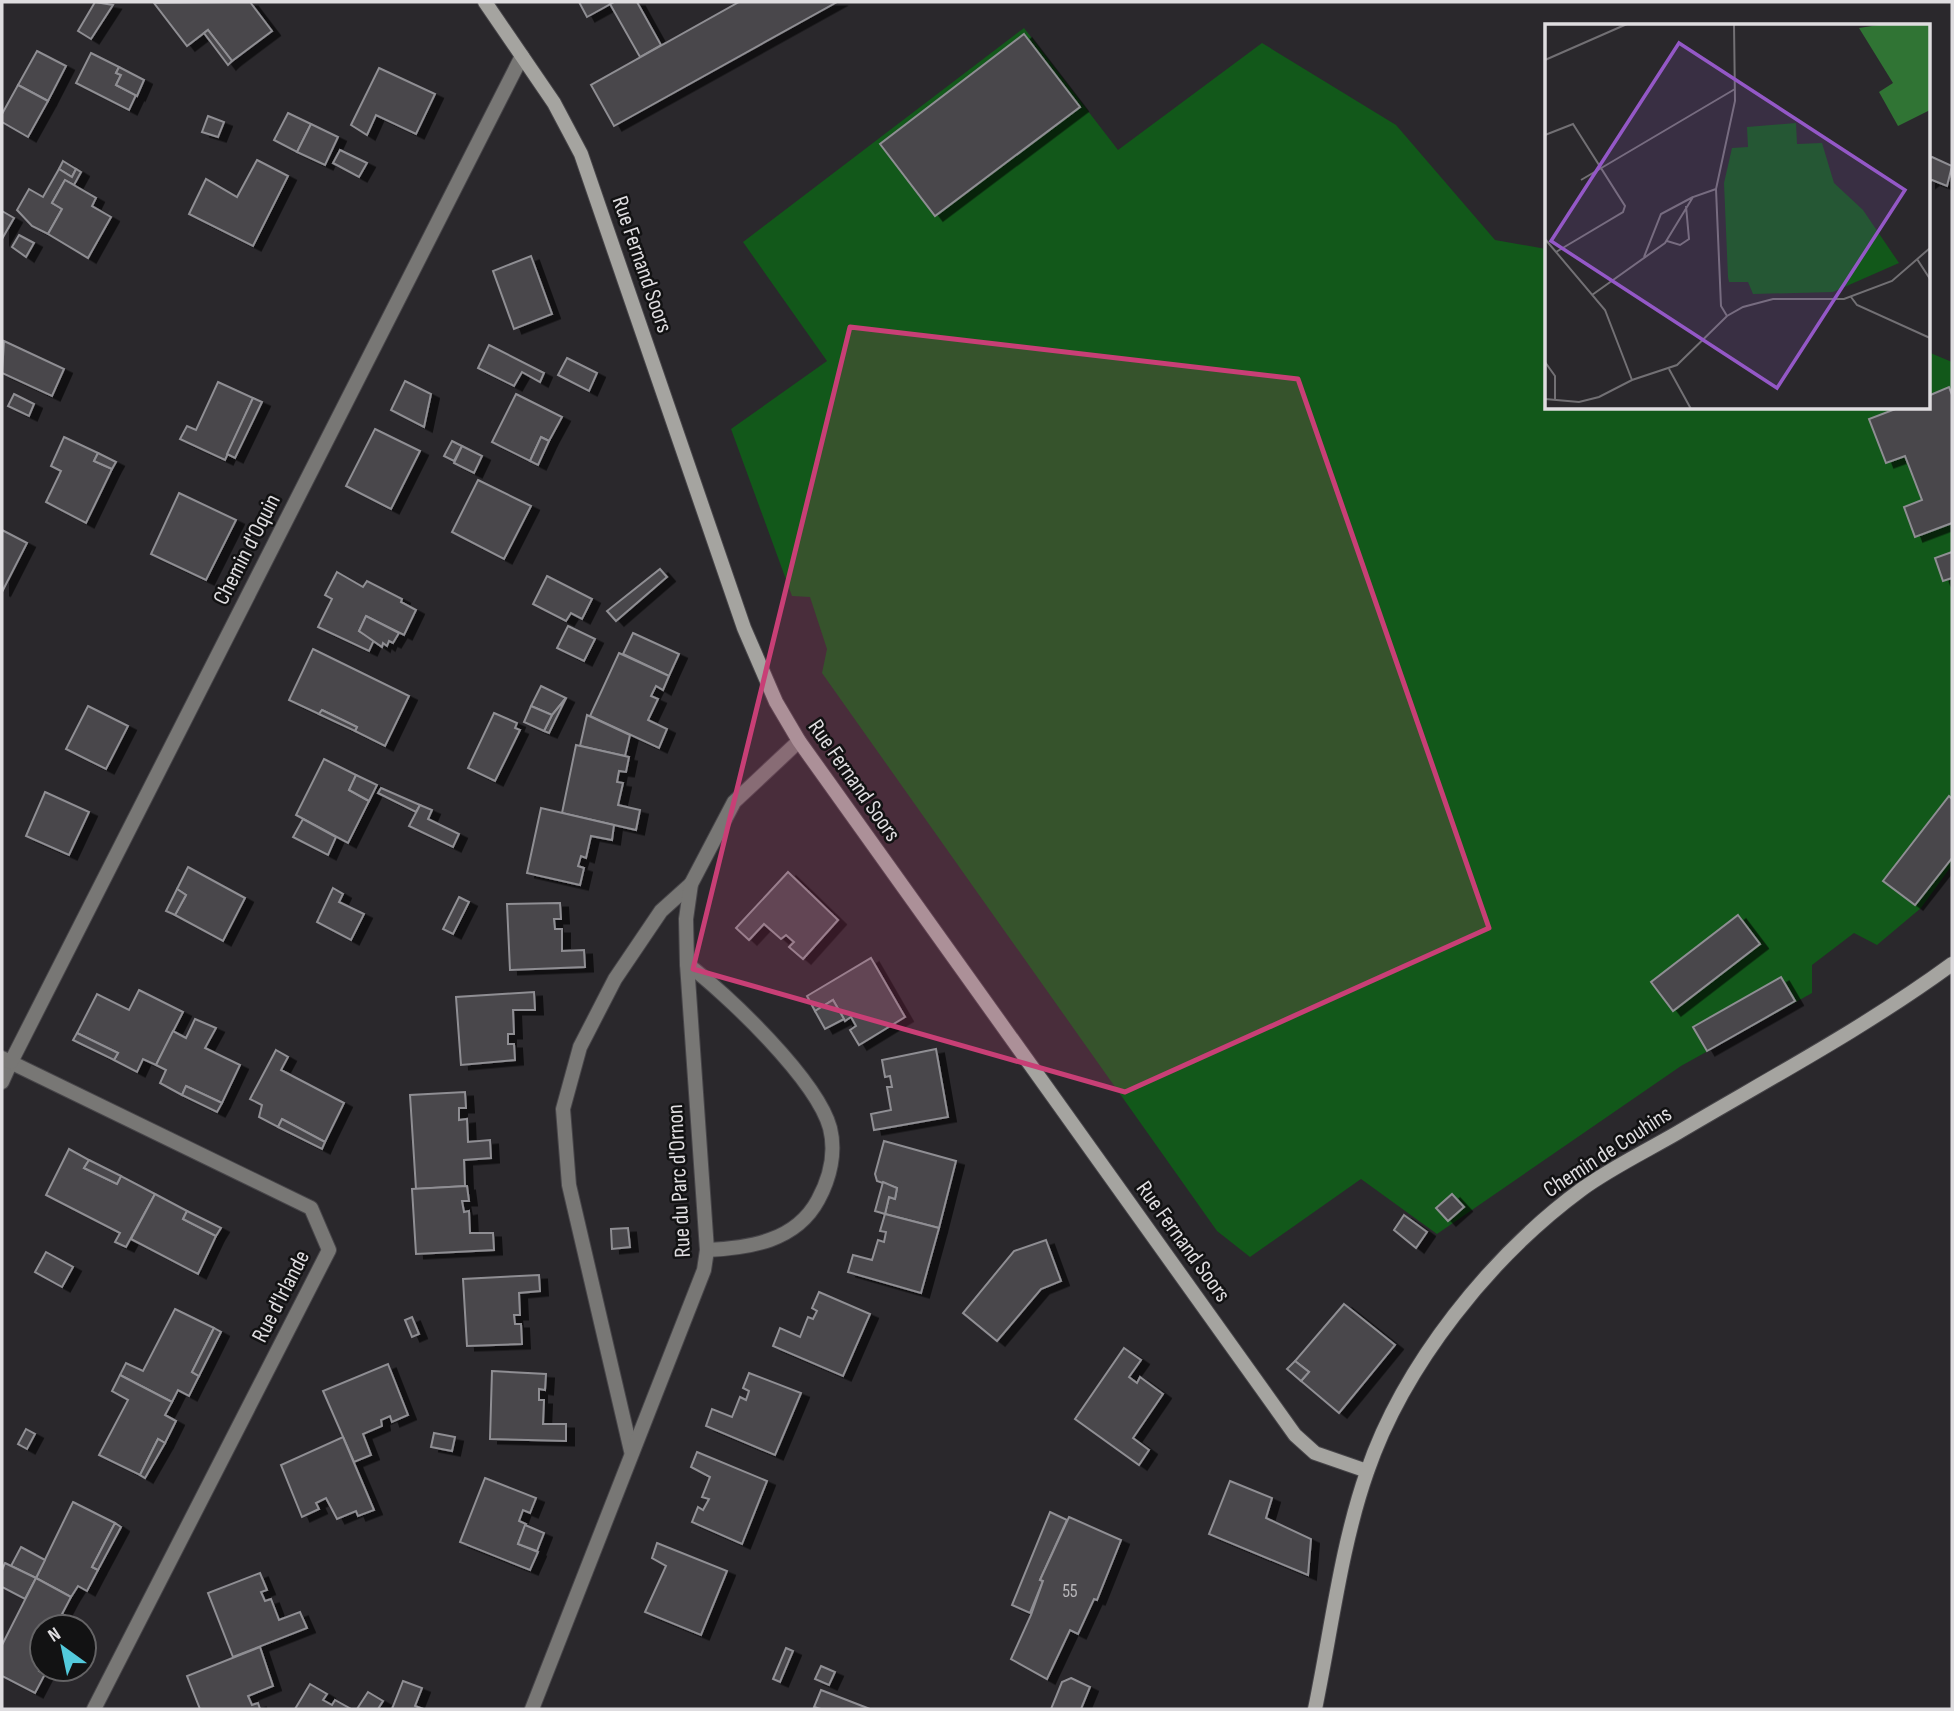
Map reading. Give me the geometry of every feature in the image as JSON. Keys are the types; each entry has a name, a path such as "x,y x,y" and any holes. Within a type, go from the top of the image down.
{"street":[{"name":"Rue Fernand Soors","path":"485,2 554,103 580,154 744,628 776,702 799,741 1295,1435 1315,1452 1367,1471"},
{"name":"Chemin d'Oquin","path":"2,1083 6,1060 522,56"},
{"name":"Rue du Parc d'Ornon","path":"532,1709 631,1451 697,1291 708,1250 687,964 686,919 691,884 734,802 799,741"},
{"path":"631,1451 569,1185 563,1109 580,1047 615,979 662,911 691,884"},
{"path":"687,964 724,992 803,1080 824,1114 833,1150 824,1190 813,1210 799,1224 764,1242 737,1249 708,1250"},
{"name":"Chemin de Couhins","path":"1315,1709 1367,1471 1396,1408 1430,1351 1475,1289 1524,1237 1584,1188 1889,1008 1952,964"},
{"name":"Rue d'Irlande","path":"6,1060 311,1208 329,1250 94,1709"}],"highlighted area":[{"path":"850,327 1298,379 1489,928 1125,1092 693,969"}],"green space":[{"path":"1024,28 1118,150 1262,43 1396,125 1495,240 1545,249 1545,410 1930,410 1930,353 1952,362 1952,865 1921,908 1877,945 1854,933 1812,965 1812,993 1681,1066 1437,1234 1361,1179 1250,1257 1217,1231 822,673 827,649 810,597 792,596 731,429 827,361 743,242"}],"building":[{"path":"95,2 113,5 91,39 78,31"},
{"path":"250,2 272,31 232,61 208,30 187,46 154,3"},
{"path":"579,2 614,2 587,17"},
{"path":"637,2 661,45 640,57 610,4"},
{"path":"739,2 837,2 614,126 591,85"},
{"path":"208,30 232,61 228,65 204,33"},
{"path":"1024,34 1080,107 935,216 880,144"},
{"path":"37,51 66,66 48,101 18,85"},
{"path":"91,53 119,67 116,73 121,75 116,85 136,95 129,110 76,83"},
{"path":"119,67 144,80 137,96 116,85 121,75 116,73"},
{"path":"379,68 435,94 416,134 376,115 367,135 351,125"},
{"path":"18,85 48,101 28,137 2,122 2,114"},
{"path":"288,113 311,124 297,152 274,140"},
{"path":"208,116 224,122 218,137 202,132"},
{"path":"311,124 338,137 325,165 297,152"},
{"path":"340,150 367,163 359,177 333,163"},
{"path":"1930,158 1952,166 1947,186 1930,182"},
{"path":"257,160 288,176 253,246 189,214 206,179 237,197"},
{"path":"63,161 76,169 72,177 59,169"},
{"path":"59,169 72,177 76,169 81,172 74,185 65,180 52,203 62,209 48,234 32,226 17,210 29,189 43,197"},
{"path":"65,180 96,198 92,206 111,217 88,258 48,234 62,209 52,203"},
{"path":"2,211 14,218 2,239"},
{"path":"19,235 34,243 26,257 12,247"},
{"path":"531,256 552,314 514,329 493,271"},
{"path":"4,341 64,369 52,396 2,373"},
{"path":"489,345 544,373 540,382 522,372 514,386 478,368"},
{"path":"567,358 597,373 589,391 558,375"},
{"path":"405,381 431,394 424,427 391,410"},
{"path":"218,382 253,398 225,460 180,439 187,426 196,430"},
{"path":"1949,387 1952,395 1952,523 1915,537 1904,507 1922,500 1905,456 1886,463 1869,419 1893,410 1930,410 1930,395"},
{"path":"14,394 34,404 29,416 8,406"},
{"path":"516,394 562,417 549,441 541,437 530,461 492,442"},
{"path":"253,398 262,402 235,458 227,454"},
{"path":"375,429 420,451 391,509 346,486"},
{"path":"64,437 98,453 94,461 112,469 86,523 46,502 61,471 51,466"},
{"path":"541,437 549,441 538,465 530,461"},
{"path":"452,441 462,446 454,461 444,456"},
{"path":"462,446 482,456 474,473 454,463"},
{"path":"98,453 116,462 112,469 94,461"},
{"path":"478,480 531,506 504,559 452,532"},
{"path":"179,493 236,520 206,580 151,554"},
{"path":"2,530 27,543 2,592"},
{"path":"1952,552 1952,578 1943,581 1935,558"},
{"path":"660,569 667,577 616,621 607,611"},
{"path":"337,572 363,587 367,581 402,599 401,602 416,610 404,635 366,616 359,631 374,640 369,651 318,627 332,599 325,595"},
{"path":"547,576 592,599 582,619 571,613 566,621 533,604"},
{"path":"366,616 399,633 393,643 389,641 387,646 383,643 382,647 359,631"},
{"path":"568,626 595,639 584,661 557,648"},
{"path":"633,633 679,654 669,676 623,654"},
{"path":"313,649 409,696 385,746 355,731 357,727 322,710 319,714 289,700"},
{"path":"619,653 669,676 663,690 656,686 651,696 658,699 648,720 667,729 659,748 590,716"},
{"path":"541,686 566,698 552,715 531,706"},
{"path":"566,698 549,733 544,731 552,715"},
{"path":"88,706 128,726 106,769 66,749"},
{"path":"531,706 552,715 544,731 524,722"},
{"path":"322,710 357,727 355,731 319,714"},
{"path":"494,713 517,723 515,728 520,730 495,781 468,768"},
{"path":"587,715 630,735 625,756 580,746"},
{"path":"576,745 629,757 626,772 619,771 617,782 623,783 618,805 640,810 636,830 562,813"},
{"path":"324,759 356,775 349,790 369,801 348,843 296,815"},
{"path":"356,775 377,785 369,801 349,790"},
{"path":"381,788 420,805 416,812 378,793"},
{"path":"45,792 89,812 69,855 26,836"},
{"path":"1949,796 1952,799 1952,858 1915,905 1883,881"},
{"path":"420,805 432,810 428,819 459,834 453,847 409,826"},
{"path":"541,808 614,825 612,840 591,836 586,858 581,856 578,866 584,868 580,885 527,873"},
{"path":"303,819 336,837 328,855 293,837"},
{"path":"188,867 245,898 223,941 175,915 186,895 177,889"},
{"path":"788,872 838,920 803,959 789,947 794,942 786,935 781,939 764,924 749,940 736,928"},
{"path":"333,888 343,894 339,902 364,914 351,940 317,922"},
{"path":"177,889 186,895 175,915 166,911"},
{"path":"459,897 469,902 453,934 443,929"},
{"path":"560,903 561,919 554,919 555,929 562,929 562,951 584,950 585,967 510,970 507,904"},
{"path":"1738,915 1760,944 1673,1011 1651,982"},
{"path":"871,958 905,1017 859,1045 850,1030 856,1026 851,1017 845,1021 833,1000 815,1011 807,996"},
{"path":"1781,977 1795,1001 1707,1051 1693,1027"},
{"path":"139,990 183,1012 156,1065 143,1059 137,1072 114,1060 118,1053 77,1033 97,994 129,1010"},
{"path":"534,992 535,1010 513,1010 514,1034 508,1034 508,1044 514,1044 515,1060 461,1065 456,997"},
{"path":"833,1000 844,1019 825,1029 815,1011"},
{"path":"195,1019 216,1028 205,1048 240,1065 222,1103 186,1086 182,1095 160,1083 166,1070 156,1065 173,1031 186,1038"},
{"path":"77,1033 118,1053 114,1060 73,1040"},
{"path":"936,1049 948,1117 874,1130 871,1114 891,1110 887,1087 892,1087 890,1076 885,1077 882,1060"},
{"path":"276,1050 288,1057 281,1070 344,1103 325,1142 282,1119 278,1127 259,1117 262,1105 250,1099"},
{"path":"186,1086 222,1103 217,1112 182,1095"},
{"path":"465,1092 466,1108 459,1108 459,1120 467,1119 468,1142 490,1140 491,1158 464,1160 465,1186 416,1189 410,1095"},
{"path":"282,1119 325,1142 322,1149 278,1127"},
{"path":"884,1141 956,1161 939,1228 885,1214 889,1197 895,1199 897,1188 877,1181 875,1174"},
{"path":"69,1149 89,1160 84,1168 117,1184 121,1176 155,1194 126,1247 115,1242 120,1233 46,1195"},
{"path":"89,1160 121,1176 117,1184 84,1168"},
{"path":"883,1182 897,1188 895,1199 889,1197 885,1214 875,1211"},
{"path":"467,1186 469,1201 462,1201 464,1212 469,1211 470,1233 493,1233 494,1250 416,1254 412,1189"},
{"path":"155,1194 187,1211 183,1219 216,1236 198,1274 131,1239"},
{"path":"1452,1194 1464,1207 1448,1221 1436,1208"},
{"path":"187,1211 221,1228 216,1236 183,1219"},
{"path":"885,1214 939,1228 921,1293 848,1272 853,1255 872,1260 878,1240 884,1242 886,1232 880,1231"},
{"path":"1404,1215 1427,1232 1416,1248 1394,1230"},
{"path":"628,1228 630,1247 612,1249 611,1229"},
{"path":"1046,1240 1061,1281 1041,1289 997,1341 963,1313 1014,1251"},
{"path":"46,1252 73,1267 62,1287 35,1272"},
{"path":"539,1275 540,1291 519,1293 520,1315 514,1315 515,1324 521,1324 522,1344 467,1346 463,1279"},
{"path":"819,1292 870,1314 843,1376 773,1346 780,1328 800,1337 808,1317 813,1319 817,1311 812,1308"},
{"path":"1344,1304 1395,1345 1339,1413 1301,1381 1309,1372 1295,1361"},
{"path":"175,1309 214,1328 192,1372 199,1376 189,1396 178,1390 172,1402 120,1375 126,1363 143,1371"},
{"path":"412,1317 419,1334 412,1337 405,1320"},
{"path":"214,1328 221,1332 199,1376 192,1372"},
{"path":"1124,1348 1141,1360 1129,1377 1137,1383 1140,1377 1163,1394 1133,1438 1149,1450 1139,1465 1075,1419"},
{"path":"1295,1361 1309,1372 1301,1381 1287,1369"},
{"path":"388,1364 408,1415 392,1422 390,1416 381,1420 382,1426 363,1434 371,1455 354,1462 323,1391"},
{"path":"492,1371 546,1374 545,1390 539,1389 539,1400 544,1400 543,1424 566,1424 566,1441 490,1439"},
{"path":"749,1373 801,1393 775,1455 706,1426 712,1409 732,1417 740,1397 746,1400 749,1391 743,1388"},
{"path":"120,1375 172,1402 165,1415 176,1421 165,1443 158,1439 140,1475 99,1455 128,1400 112,1391"},
{"path":"26,1429 35,1434 27,1449 18,1444"},
{"path":"434,1433 455,1437 452,1451 431,1447"},
{"path":"343,1437 374,1510 358,1516 356,1511 337,1519 326,1498 316,1503 319,1509 302,1517 281,1465"},
{"path":"158,1439 165,1443 145,1478 140,1475"},
{"path":"697,1452 767,1481 742,1544 692,1522 698,1507 703,1510 709,1499 702,1497 710,1477 691,1467"},
{"path":"485,1478 536,1498 530,1513 523,1510 519,1521 526,1524 518,1544 538,1552 530,1570 460,1542"},
{"path":"1230,1481 1272,1498 1266,1518 1311,1539 1308,1575 1209,1534"},
{"path":"73,1502 115,1523 92,1567 98,1570 87,1591 78,1586 71,1597 36,1578"},
{"path":"1050,1512 1067,1520 1040,1580 1043,1581 1030,1613 1012,1605"},
{"path":"1069,1517 1121,1540 1097,1600 1094,1599 1078,1634 1070,1630 1047,1679 1011,1659 1031,1615 1043,1581 1040,1580"},
{"path":"115,1523 121,1527 98,1570 92,1567"},
{"path":"525,1525 544,1533 537,1551 518,1544"},
{"path":"657,1543 727,1571 701,1635 645,1612 666,1566 652,1558"},
{"path":"21,1547 45,1560 36,1578 11,1566"},
{"path":"5,1563 36,1578 25,1599 2,1587 2,1570"},
{"path":"260,1573 267,1590 261,1592 265,1601 271,1599 279,1620 300,1612 307,1628 233,1657 208,1593"},
{"path":"36,1578 71,1597 63,1613 28,1613 28,1683 40,1683 35,1693 2,1676 2,1645"},
{"path":"260,1647 273,1686 248,1696 252,1705 258,1703 260,1709 200,1709 187,1676"},
{"path":"786,1648 793,1651 780,1682 773,1679"},
{"path":"821,1666 835,1672 829,1685 815,1679"},
{"path":"1071,1678 1090,1687 1081,1709 1051,1709 1062,1682"},
{"path":"403,1681 422,1688 415,1706 423,1709 392,1709"},
{"path":"310,1684 327,1694 323,1700 332,1705 335,1700 351,1709 295,1709"},
{"path":"821,1690 870,1709 814,1707"},
{"path":"368,1692 383,1701 378,1709 357,1709"}]}
